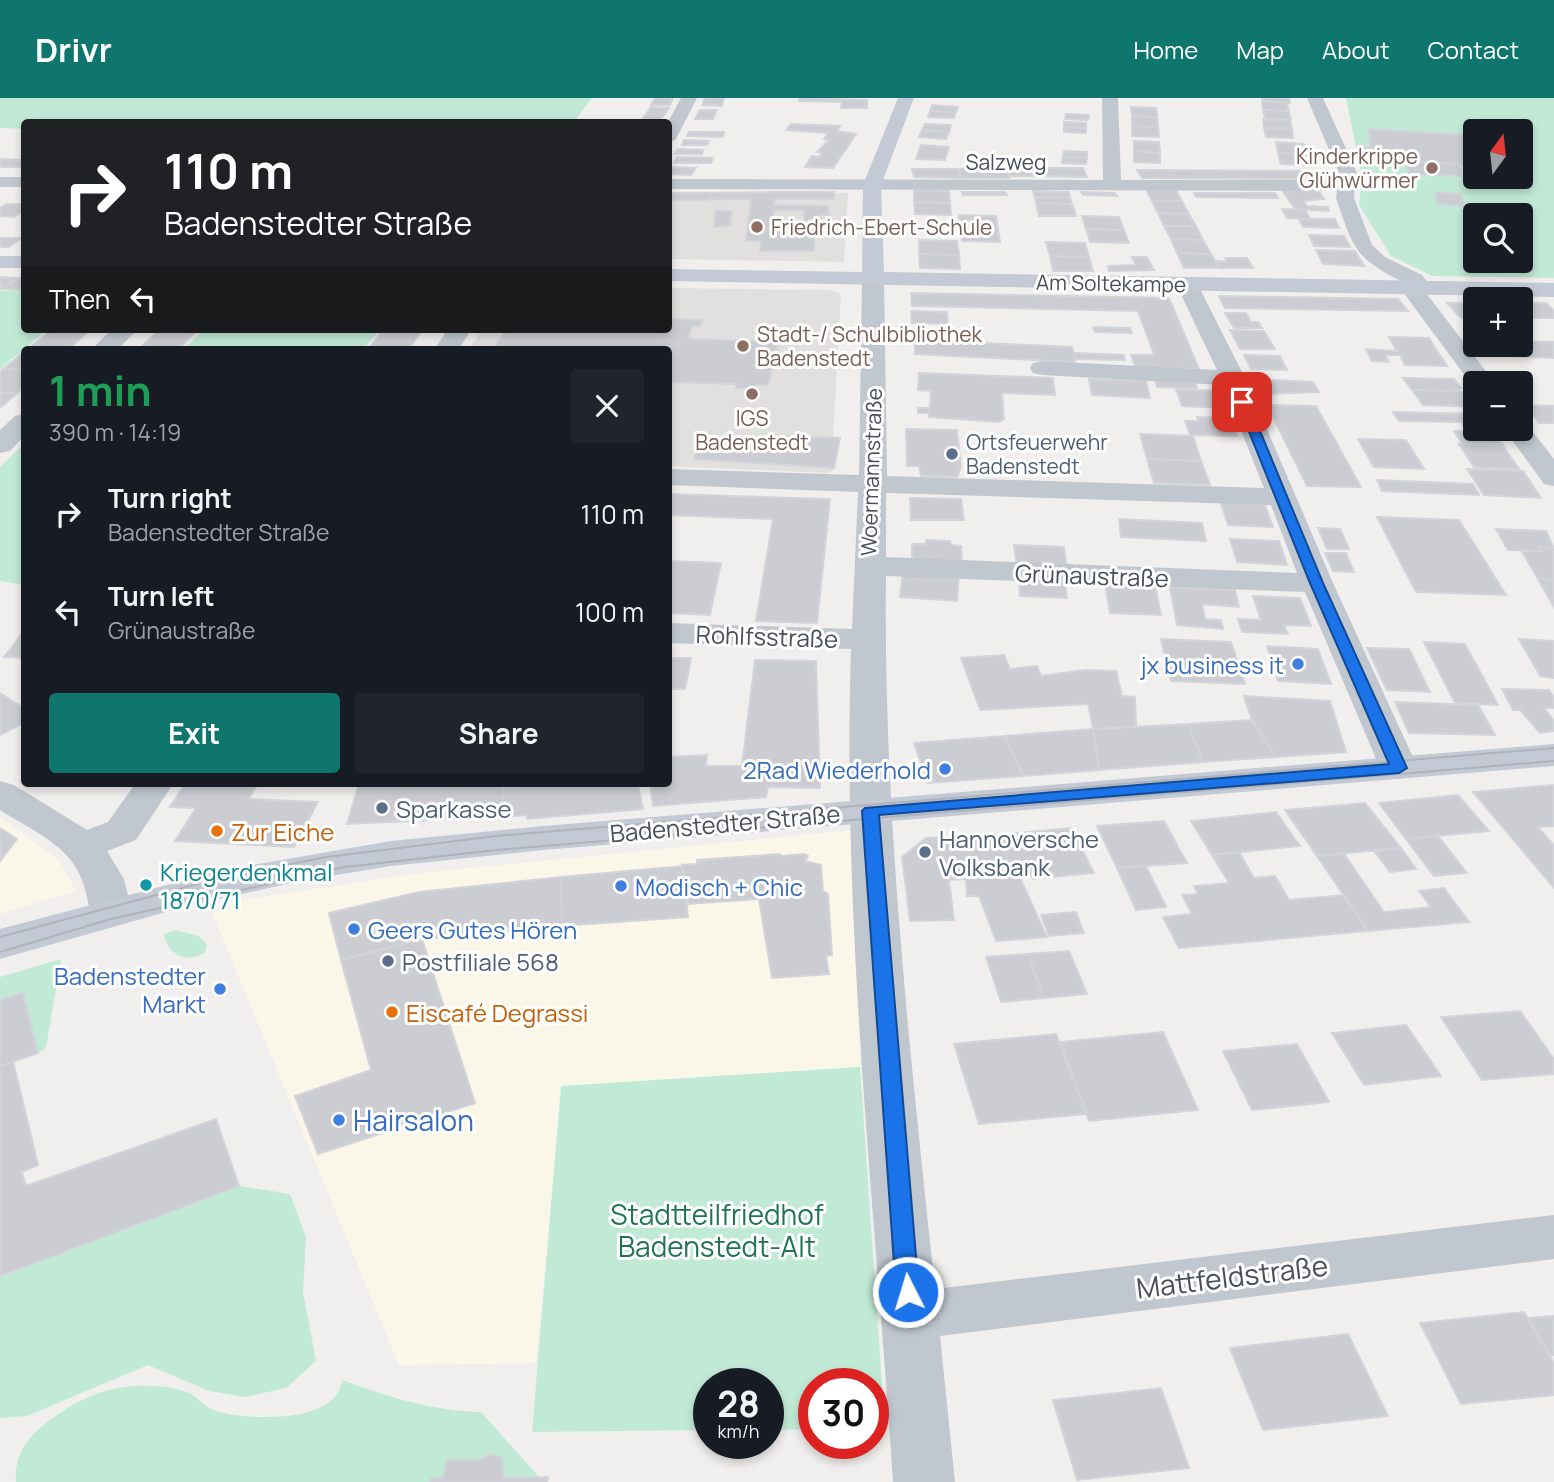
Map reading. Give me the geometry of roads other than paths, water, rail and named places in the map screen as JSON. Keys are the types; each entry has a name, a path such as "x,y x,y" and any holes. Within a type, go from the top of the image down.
{"street":[{"path":"672,131 689,98"},
{"name":"Woermannstraße","path":"906,98 872,185 874,362 866,639 870,811 924,1482"},
{"path":"1110,98 1112,186"},
{"path":"1315,98 1348,173 1348,181 1344,186 1363,247 1378,261 1413,280 1475,371"},
{"path":"0,192 14,182"},
{"name":"Salzweg","path":"672,184 1344,186"},
{"path":"0,262 21,262"},
{"name":"Am Soltekampe","path":"672,275 1554,290"},
{"path":"1187,284 1233,378 1280,497 1399,768"},
{"path":"107,346 122,333"},
{"path":"1042,368 1233,378"},
{"path":"1526,441 1554,478"},
{"path":"672,477 1280,497"},
{"name":"Grünaustraße","path":"868,566 1317,583"},
{"name":"Rohlfsstraße","path":"672,633 866,639"},
{"name":"Badenstedter Straße","path":"0,944 111,912 299,868 378,856 553,837 1554,755"},
{"path":"84,846 122,831 151,787"},
{"path":"0,793 84,846 103,879 111,912"},
{"name":"Mattfeldstraße","path":"910,1316 1554,1237"}],"tram line":[{"path":"0,937 223,877 327,857 496,836 1554,748"},
{"path":"0,952 111,919 345,867 496,850 1554,761"}],"place":[{"name":"Kinderkrippe Glühwürmer","path":"1432,168"},
{"name":"Friedrich-Ebert-Schule","path":"757,227"},
{"name":"Stadt-/ Schulbibliothek Badenstedt","path":"743,346"},
{"name":"IGS Badenstedt","path":"752,394"},
{"name":"Ortsfeuerwehr Badenstedt","path":"952,454"},
{"name":"jx business it","path":"1298,664"},
{"name":"2Rad Wiederhold","path":"945,769"},
{"name":"Sparkasse","path":"382,808"},
{"name":"Zur Eiche","path":"217,831"},
{"name":"Hannoversche Volksbank","path":"925,852"},
{"name":"Kriegerdenkmal 1870/71","path":"146,885"},
{"name":"Modisch + Chic","path":"621,886"},
{"name":"Geers Gutes Hören","path":"354,929"},
{"name":"Postfiliale 568","path":"388,961"},
{"name":"Badenstedter Markt","path":"220,989"},
{"name":"Eiscafé Degrassi","path":"392,1012"},
{"name":"Hairsalon","path":"339,1120"}],"park label":[{"name":"Stadtteilfriedhof Badenstedt-Alt","path":"717,1230"}]}
